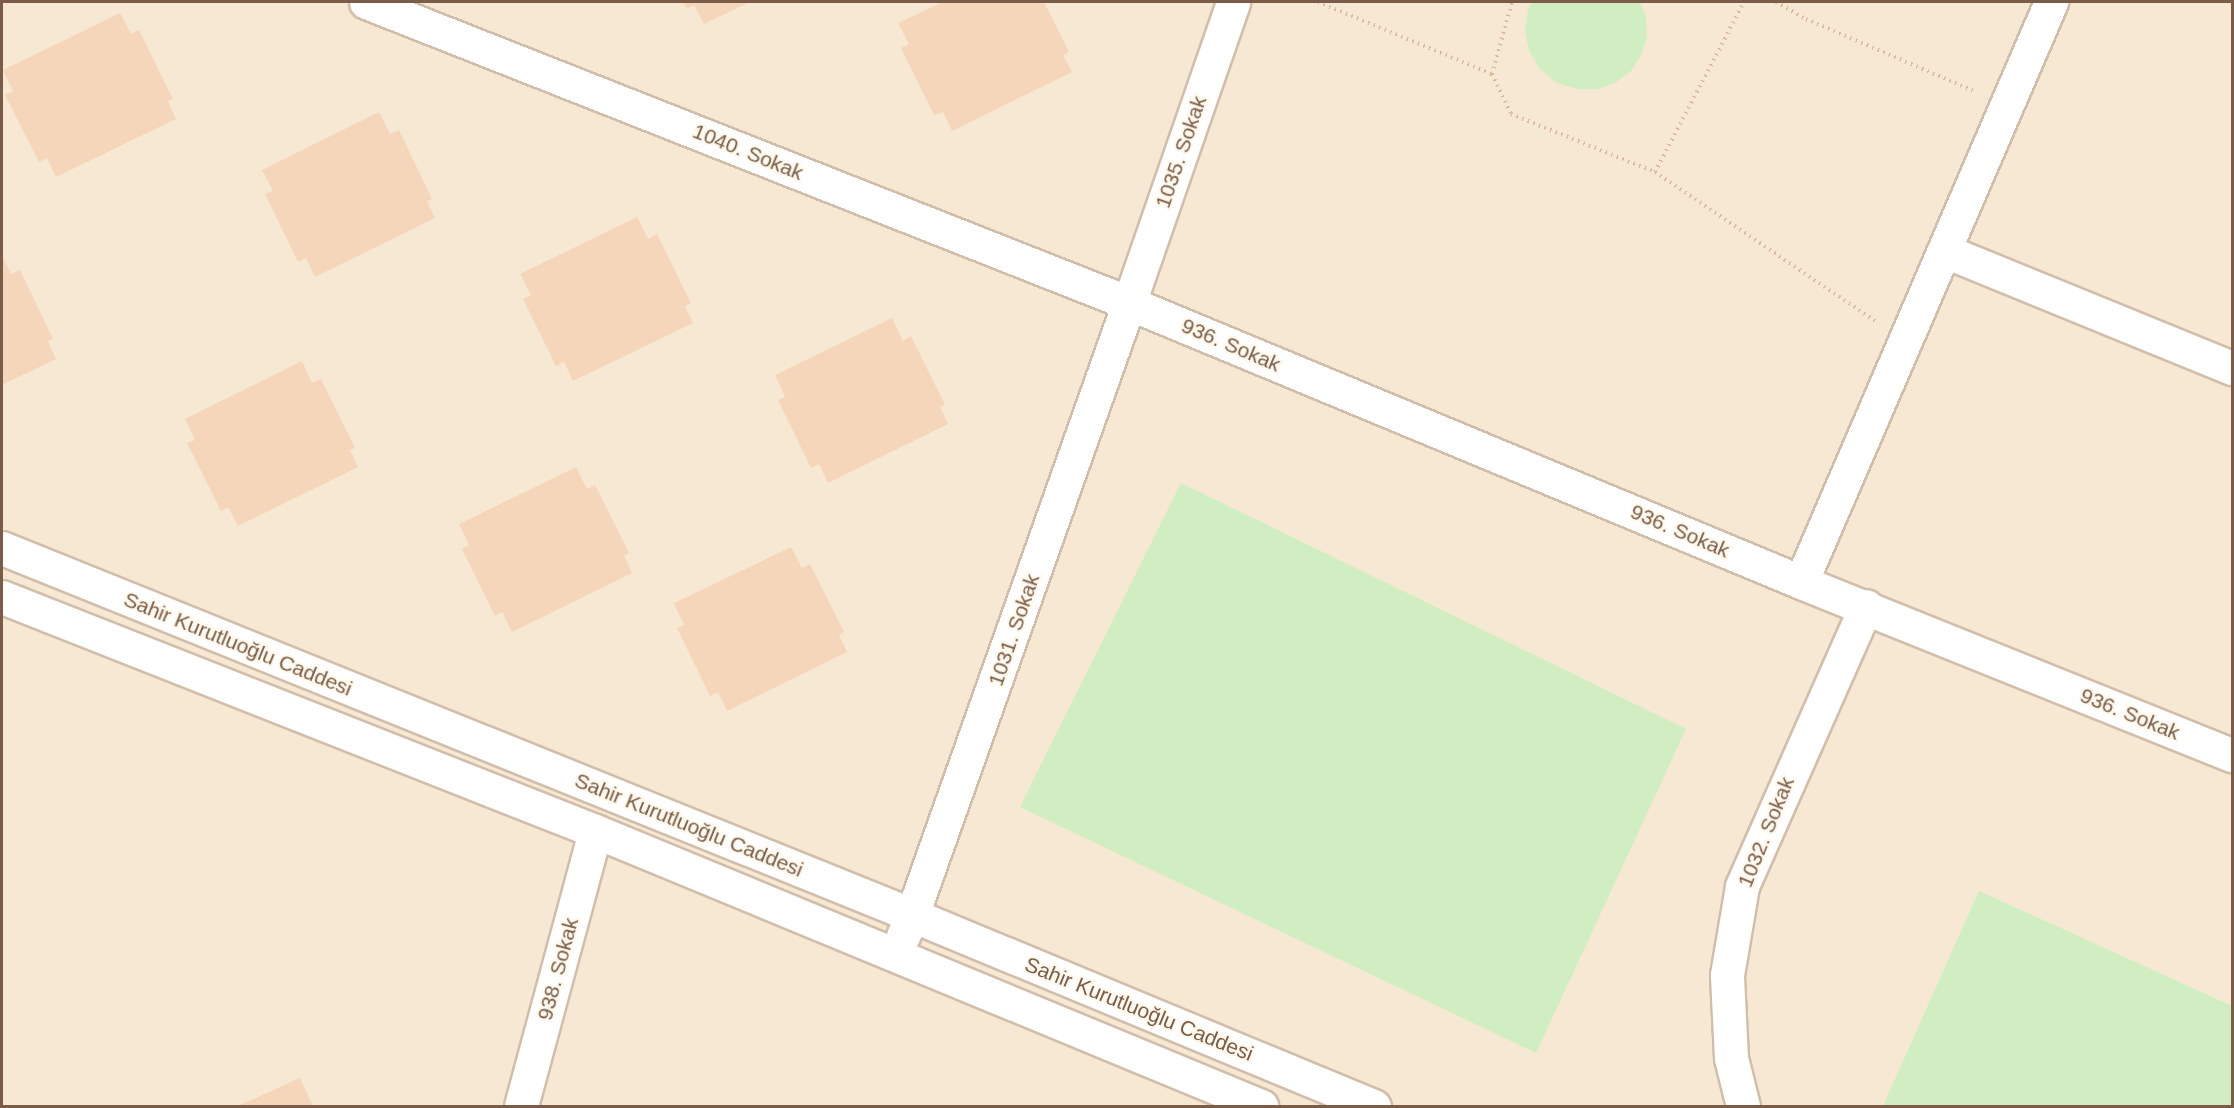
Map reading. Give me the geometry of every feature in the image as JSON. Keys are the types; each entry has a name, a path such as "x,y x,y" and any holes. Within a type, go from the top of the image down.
{"street":[{"name":"1040. Sokak","path":"366,2 1129,303"},
{"name":"1035. Sokak","path":"1129,303 1233,2"},
{"path":"1801,582 2051,2"},
{"path":"1945,251 2232,368"},
{"name":"936. Sokak","path":"1129,303 1801,582 1866,606 2232,755"},
{"name":"1031. Sokak","path":"894,955 912,915 1129,303"},
{"name":"Sahir Kurutluoğlu Caddesi","path":"2,548 912,915 1374,1107"},
{"name":"Sahir Kurutluoğlu Caddesi","path":"2,597 595,831 1261,1107"},
{"name":"1032. Sokak","path":"1743,1107 1731,1058 1727,975 1742,886 1866,606"},
{"name":"938. Sokak","path":"521,1107 595,831"}],"path":[{"path":"1318,2 1492,74"},
{"path":"1512,2 1492,74 1511,114 1655,172 1906,342"},
{"path":"1655,172 1744,2"},
{"path":"1776,2 1806,19 2007,105"}],"shaded area":[{"path":"2,2 2232,2 2232,1106 2,1106"}],"green space":[{"path":"1532,2 1640,2 1646,18 1647,37 1641,55 1631,71 1616,82 1598,89 1577,89 1557,83 1540,69 1529,51 1525,31 1528,10"},
{"path":"1181,483 1686,729 1536,1053 1020,807"},
{"path":"1979,891 2232,1006 2232,1106 1883,1106"}],"building":[{"path":"683,2 750,2 704,24 694,5 687,9"},
{"path":"943,2 1044,2 1069,52 1063,55 1072,72 952,131 943,112 934,115 901,48 909,44 898,23"},
{"path":"120,13 131,34 139,30 173,99 168,101 176,119 56,177 47,158 39,162 5,95 13,91 3,70"},
{"path":"379,112 390,134 399,130 432,199 427,201 435,218 315,277 306,258 298,262 265,194 273,191 262,170"},
{"path":"637,217 648,239 657,234 691,303 685,306 693,323 573,381 564,362 556,366 523,299 531,295 520,274"},
{"path":"2,255 11,274 20,270 53,339 48,341 56,359 2,385"},
{"path":"892,318 903,341 911,336 945,405 940,407 948,424 828,483 819,464 811,468 778,400 785,397 775,375"},
{"path":"302,361 312,383 321,379 355,448 350,450 358,467 238,526 228,507 221,511 187,443 195,440 185,419"},
{"path":"576,467 587,489 595,485 629,553 624,556 632,573 512,632 502,612 495,616 462,549 469,545 459,524"},
{"path":"791,547 802,568 810,564 844,632 839,635 847,652 727,711 718,692 710,696 677,628 684,625 674,603"},
{"path":"300,1078 313,1106 238,1106"}]}
